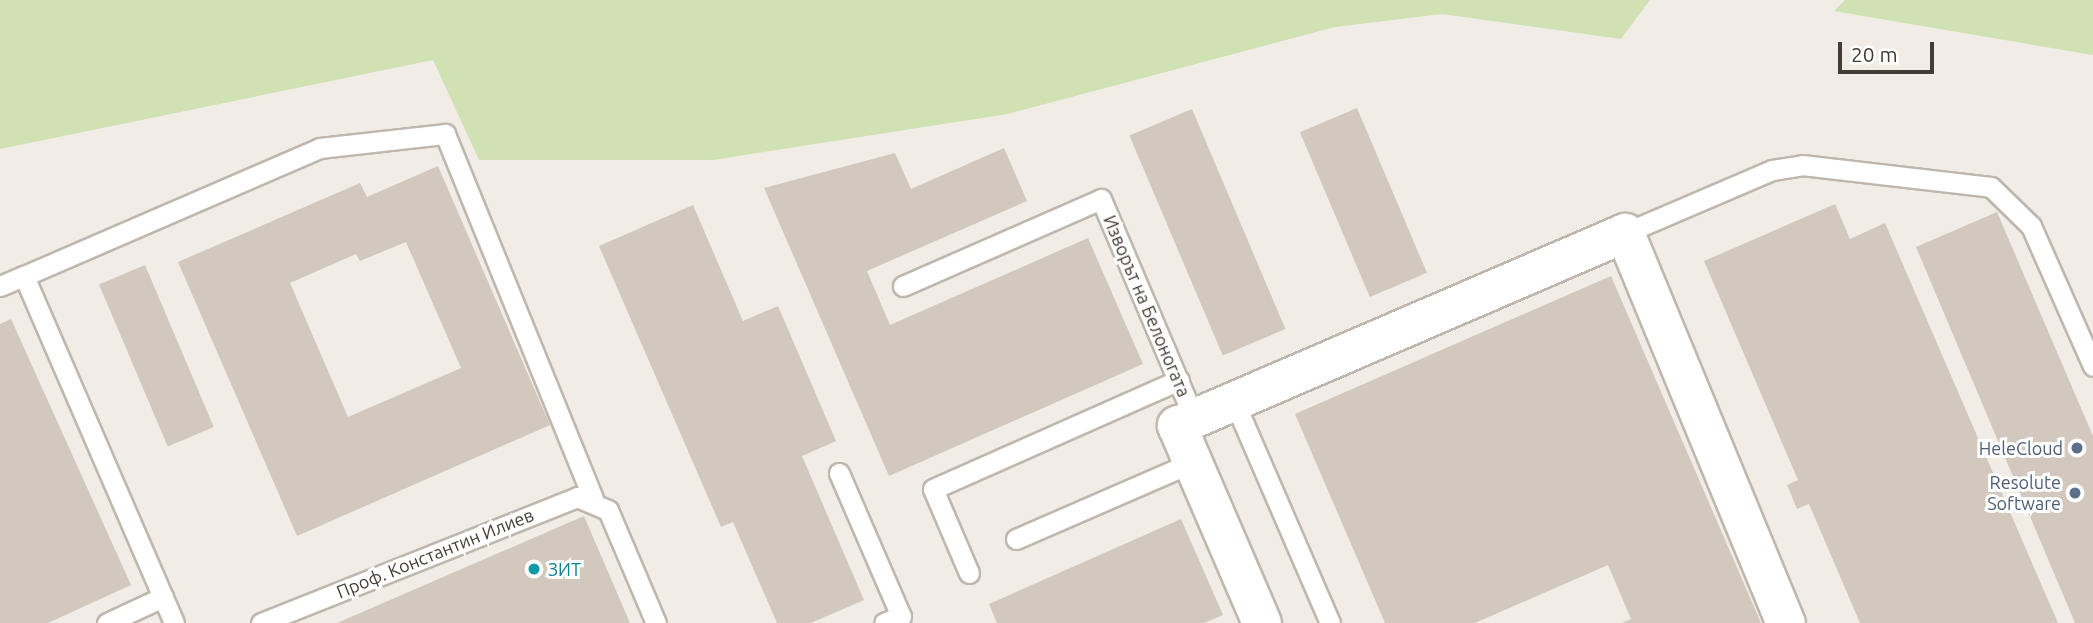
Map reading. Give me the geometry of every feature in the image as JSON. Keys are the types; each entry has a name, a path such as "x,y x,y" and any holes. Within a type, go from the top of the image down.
{"street":[{"path":"1186,422 1625,233 1786,623"},
{"name":"Изворът на Белоногата","path":"1186,422 1193,462 1262,623"}],"lane":[{"path":"0,286 320,148 445,134 601,504 656,623"},
{"path":"1625,233 1772,170 1802,165 1991,187 2031,226 2093,366"},
{"name":"Изворът на Белоногата","path":"903,286 1101,200 1178,380 1186,422"},
{"path":"24,276 174,623"},
{"path":"970,573 933,489 1178,380"},
{"path":"1234,401 1330,623"},
{"path":"1016,539 1193,462"},
{"path":"839,473 901,615 884,623"},
{"name":"Проф. Константин Илиев","path":"261,623 577,497 601,504"},
{"path":"107,623 163,597"}],"green space":[{"path":"0,0 1650,0 1621,39 1442,14 1335,27 1008,114 713,160 479,160 433,60 0,149"},
{"path":"1845,0 2093,0 2093,55 1834,11"}],"building":[{"path":"1357,108 1427,273 1370,297 1300,132"},
{"path":"1192,109 1285,329 1223,356 1129,136"},
{"path":"1004,148 1027,201 867,271 890,325 1088,238 1143,364 889,476 764,188 895,153 911,189"},
{"path":"438,166 550,425 297,536 178,262 360,183 367,197","holes":["406,242 461,368 348,417 290,283 356,254 360,261"]},
{"path":"1835,204 1850,239 1885,223 2058,623 1860,623 1809,504 1797,509 1787,485 1798,480 1704,261"},
{"path":"693,205 743,321 778,306 836,441 802,456 864,600 811,623 777,623 733,522 721,527 599,246"},
{"path":"1997,212 2093,436 2093,623 2075,623 1916,247"},
{"path":"145,265 214,427 168,447 99,285"},
{"path":"1611,276 1761,623 1622,623 1631,619 1608,565 1475,623 1385,623 1295,414"},
{"path":"11,319 131,585 48,623 0,623 0,324"},
{"name":"ЗИТ","path":"584,516 630,623 337,623"},
{"path":"1181,519 1223,615 1204,623 997,623 989,604"}],"place":[{"name":"HeleCloud","path":"2077,448"},
{"name":"Resolute Software","path":"2075,493"},
{"name":"ЗИТ","path":"534,569"}]}
